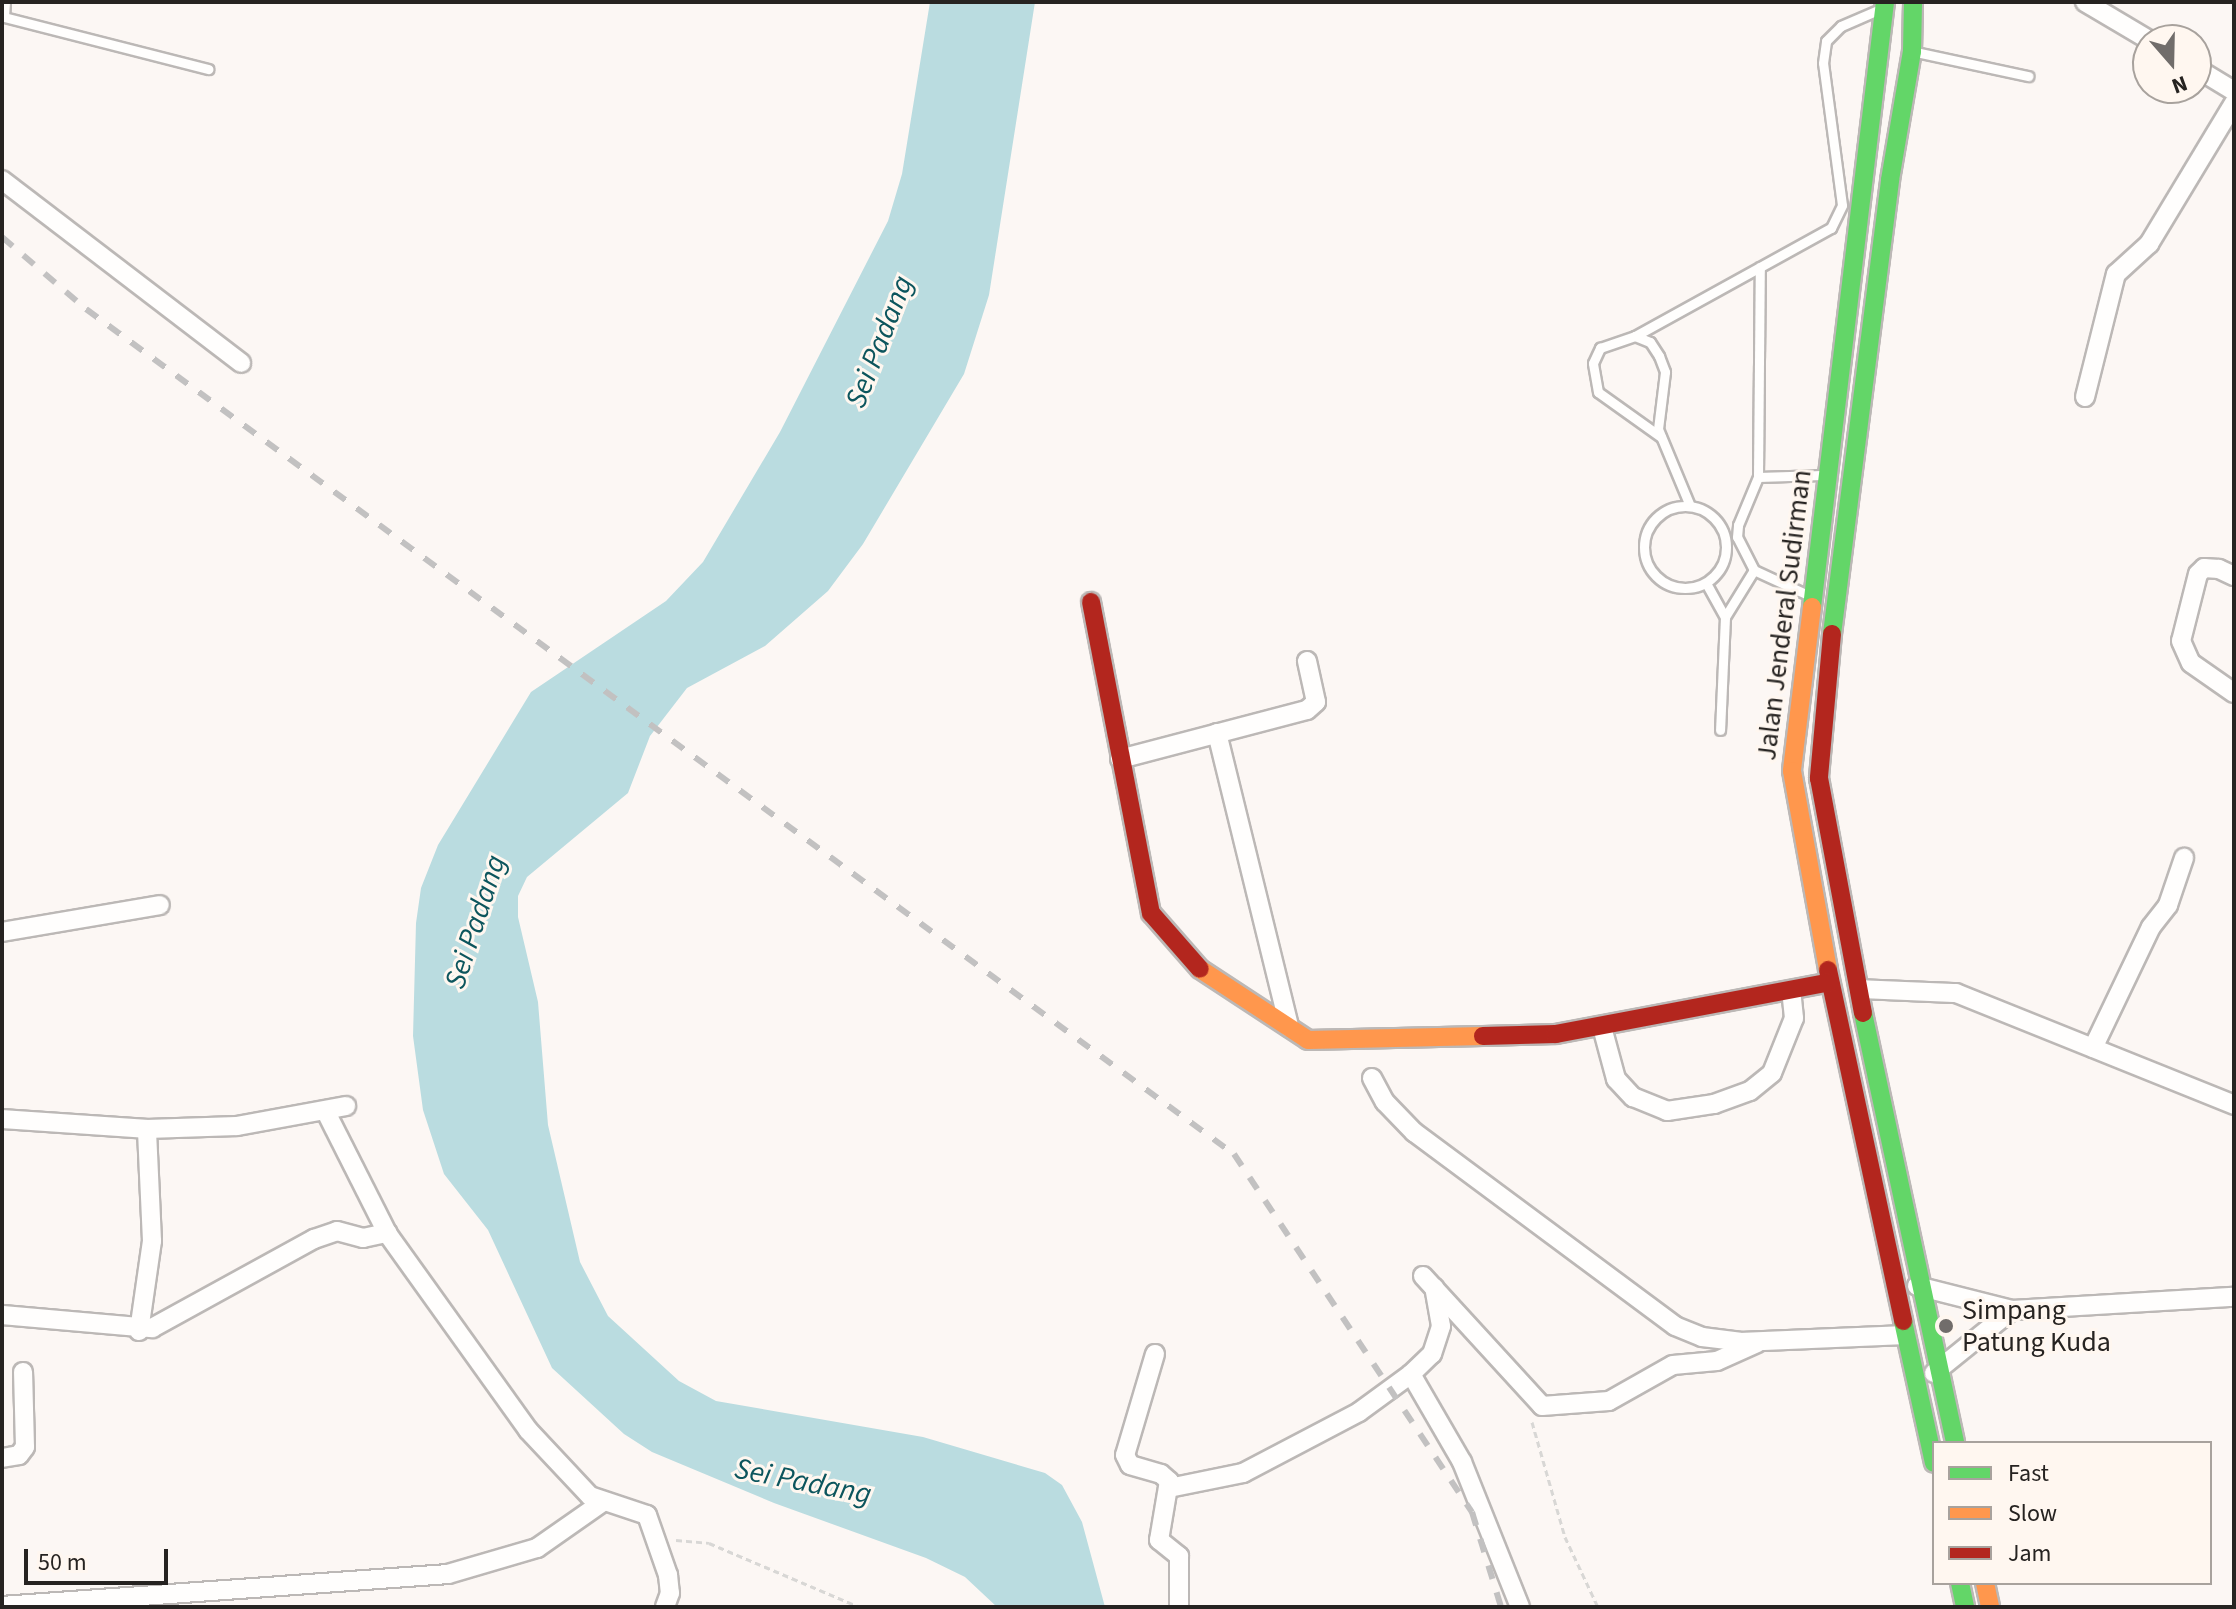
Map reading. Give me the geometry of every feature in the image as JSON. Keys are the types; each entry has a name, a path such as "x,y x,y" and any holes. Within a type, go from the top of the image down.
{"main road":[{"name":"Jalan Jenderal Sudirman","path":"1913,2 1912,51 1890,180 1823,704 1819,778 1859,989 1955,1441"},
{"name":"Jalan Jenderal Sudirman","path":"1885,4 1792,771 1803,854 1932,1454"},
{"path":"1091,602 1151,913 1195,966 1308,1040 1341,1043 1602,1027 1830,982"},
{"path":"1960,1585 1965,1607"},
{"path":"1985,1585 1990,1607"}],"street":[{"path":"2085,2 2132,30"},
{"path":"2212,78 2234,91"},
{"path":"2085,397 2116,274 2149,244 2234,103"},
{"path":"2,180 241,363"},
{"path":"2234,576 2219,569 2204,568 2198,574 2181,641 2191,663 2234,693"},
{"path":"1120,759 1307,710 1316,702 1307,661"},
{"path":"1217,733 1289,1027"},
{"path":"2093,1048 2151,927 2168,905 2184,858"},
{"path":"2,932 160,905"},
{"path":"1859,989 1956,993 2234,1105"},
{"path":"1602,1027 1611,1070 1633,1097 1667,1111 1714,1104 1750,1091 1772,1073 1794,1018 1791,990"},
{"path":"1372,1078 1385,1102 1414,1132 1675,1326 1702,1337 1761,1341 1906,1335"},
{"path":"2,1119 147,1129 237,1126 346,1106"},
{"path":"326,1112 387,1233 528,1430 590,1496 640,1510 656,1539 669,1585 665,1607"},
{"path":"139,1331 152,1241 147,1129"},
{"path":"2,1315 139,1331 163,1324 191,1303 272,1266 314,1239 337,1231 363,1238 387,1233"},
{"path":"1169,1488 1243,1473 1359,1412 1411,1374 1432,1354 1441,1326 1428,1282 1542,1406 1609,1401 1673,1365 1717,1361 1761,1341"},
{"path":"1897,1290 1922,1285 2012,1310 2234,1297"},
{"path":"1916,1378 1940,1371 2012,1310"},
{"path":"1155,1354 1125,1455 1130,1465 1166,1476 1169,1488 1159,1540 1179,1556 1179,1607"},
{"path":"2,1458 24,1452 23,1372"},
{"path":"1411,1374 1462,1462 1520,1607"},
{"path":"2,1606 448,1574 537,1548 603,1502"}],"lane":[{"path":"5,2 4,17 208,69"},
{"path":"1661,437 1611,405 1593,378 1600,348 1635,336 1831,228 1842,205 1823,63 1826,41 1841,26 1885,4"},
{"path":"1912,51 2028,76"},
{"path":"1737,537 1740,511 1758,477 1760,267"},
{"path":"1635,336 1650,342 1665,372 1658,414 1661,437 1690,506"},
{"path":"1758,477 1828,475 1853,479"},
{"path":"1721,524 1727,550 1716,575 1706,583 1675,587 1650,569 1644,555 1650,525 1675,507 1690,506 1721,524 1737,537 1754,570 1813,597"},
{"path":"1720,730 1725,617 1754,570"},
{"path":"1706,583 1725,617"}],"path":[{"path":"1542,1406 1531,1424 1534,1435 1565,1537 1598,1607"},
{"path":"656,1539 709,1543 860,1607"}],"water":[{"name":"Sei Padang","path":"930,2 1035,2 989,295 964,374 863,544 828,591 765,646 687,688 650,736 628,793 527,877 518,896 518,917 538,1002 548,1125 580,1262 608,1316 679,1381 716,1401 923,1437 1045,1473 1062,1485 1082,1522 1105,1607 997,1607 965,1577 926,1558 774,1503 652,1452 624,1434 552,1368 488,1230 444,1174 423,1110 413,1036 416,923 421,888 438,845 531,692 666,601 703,562 780,432 888,221 902,174"}],"railway":[{"path":"2,237 86,309 1234,1154 1472,1512 1501,1607"}],"traffic: fast":[{"path":"1812,607 1885,2"},
{"path":"1832,634 1890,180 1912,51 1913,2"},
{"path":"1863,1013 1955,1441"},
{"path":"1903,1321 1932,1454"},
{"path":"1960,1585 1965,1607"}],"traffic: slow":[{"path":"1812,607 1792,771 1828,970"},
{"path":"1200,969 1308,1040 1483,1036"},
{"path":"1985,1585 1990,1607"}],"traffic: jam":[{"path":"1091,602 1151,913 1200,969"},
{"path":"1832,634 1819,778 1863,1013"},
{"path":"1828,970 1903,1321"},
{"path":"1483,1036 1556,1034 1830,982"}],"place":[{"name":"Simpang Patung Kuda","path":"1946,1326"}]}
